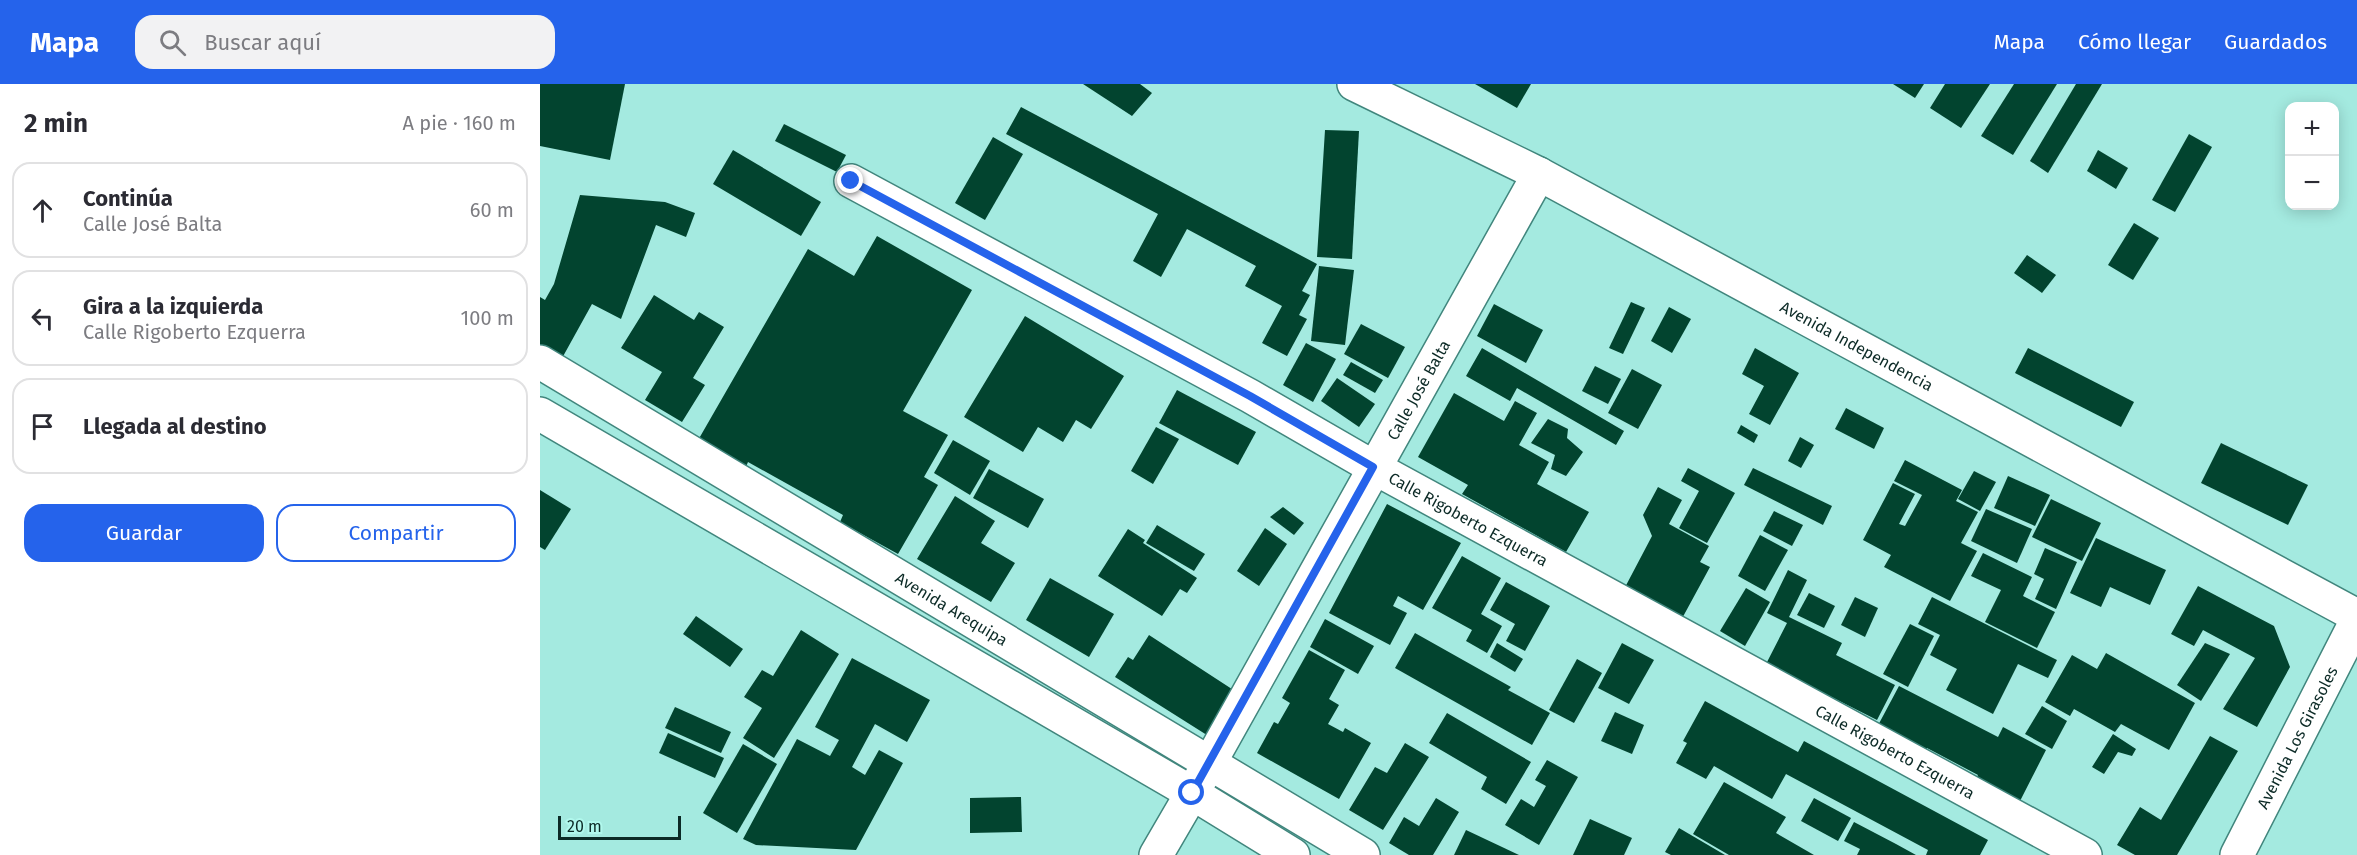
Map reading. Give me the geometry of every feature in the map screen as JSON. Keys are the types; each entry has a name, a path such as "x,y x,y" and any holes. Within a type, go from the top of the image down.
{"street":[{"name":"Avenida Independencia","path":"1354,84 1539,174 2357,618"},
{"name":"Calle José Balta","path":"1156,855 1539,174"},
{"name":"Calle Rigoberto Ezquerra","path":"851,181 1250,396 1373,467 2085,855"},
{"name":"Avenida Arequipa","path":"540,362 1363,855"},
{"path":"540,414 1192,793 1293,855"},
{"name":"Avenida Los Girasoles","path":"2236,855 2357,618"}],"building":[{"path":"540,84 625,84 610,160 540,146"},
{"path":"1083,84 1140,84 1152,93 1132,116"},
{"path":"1475,84 1531,84 1517,108"},
{"path":"1893,84 1924,84 1915,98"},
{"path":"1945,84 1990,84 1961,128 1930,108"},
{"path":"2014,84 2057,84 2013,155 1981,136"},
{"path":"2076,84 2102,84 2048,173 2030,161"},
{"path":"1021,107 1317,264 1302,291 1310,295 1299,315 1307,319 1287,356 1262,343 1282,306 1245,286 1256,266 1187,229 1161,277 1133,261 1158,214 1006,134"},
{"path":"784,124 846,155 837,172 775,141"},
{"path":"1325,130 1359,131 1352,259 1317,257"},
{"path":"2189,134 2212,147 2175,212 2152,200"},
{"path":"993,137 1023,154 985,220 955,203"},
{"path":"733,150 821,202 801,236 713,184"},
{"path":"2098,150 2128,168 2116,189 2087,171"},
{"path":"580,195 665,202 695,213 686,237 656,225 621,319 592,304 561,360 540,349 540,297 545,300 554,284"},
{"path":"2134,223 2159,238 2133,280 2108,265"},
{"path":"877,236 972,290 903,411 948,435 924,477 938,485 898,554 840,522 843,515 748,462 745,469 697,442 808,249 854,276"},
{"path":"2027,255 2056,275 2042,293 2014,273"},
{"path":"1319,266 1354,270 1345,345 1311,341"},
{"path":"654,295 694,320 699,312 724,327 693,378 705,385 682,422 645,400 662,372 621,348"},
{"path":"1631,302 1645,308 1623,354 1609,348"},
{"path":"1494,304 1543,330 1526,363 1477,336"},
{"path":"1669,307 1691,319 1672,353 1651,341"},
{"path":"1025,316 1124,376 1091,429 1076,420 1063,442 1038,427 1023,452 964,417"},
{"path":"1361,324 1405,347 1388,378 1344,354"},
{"path":"1306,343 1336,359 1313,402 1283,385"},
{"path":"1482,348 1624,431 1616,445 1517,388 1510,401 1466,376"},
{"path":"1755,348 1799,373 1770,425 1749,414 1764,386 1742,374"},
{"path":"2028,348 2134,402 2121,427 2015,373"},
{"path":"1351,362 1383,380 1375,393 1343,375"},
{"path":"1595,366 1621,379 1608,404 1582,391"},
{"path":"1632,369 1662,385 1638,429 1608,413"},
{"path":"1337,378 1375,404 1359,427 1321,401"},
{"path":"1177,390 1256,432 1238,465 1159,423"},
{"path":"1454,393 1504,421 1515,401 1537,413 1519,445 1549,462 1537,484 1589,512 1566,552 1462,494 1468,485 1418,457"},
{"path":"1846,408 1884,428 1874,449 1835,429"},
{"path":"1548,419 1568,429 1567,438 1583,452 1566,476 1551,469 1555,455 1531,443"},
{"path":"1741,425 1758,435 1754,443 1737,433"},
{"path":"1156,427 1179,439 1153,484 1131,471"},
{"path":"1800,437 1814,445 1801,468 1788,461"},
{"path":"953,440 990,461 970,495 934,473"},
{"path":"2221,443 2308,485 2288,525 2201,483"},
{"path":"1905,460 1962,490 1956,501 1978,512 1961,543 1977,551 1950,601 1884,567 1891,555 1863,540 1893,483 1915,494 1899,524 1905,526 1922,495 1894,481"},
{"path":"1688,468 1735,493 1707,543 1679,528 1699,491 1681,481"},
{"path":"1753,468 1832,506 1823,525 1744,485"},
{"path":"989,469 1044,499 1028,528 973,498"},
{"path":"1974,471 1996,482 1980,511 1958,499"},
{"path":"2008,476 2050,495 2035,526 1994,508"},
{"path":"1658,487 1682,500 1669,524 1709,546 1700,562 1710,567 1679,624 1622,593 1652,536 1643,515"},
{"path":"540,490 571,509 545,550 540,547"},
{"path":"955,496 995,521 981,543 1015,563 991,602 917,559"},
{"path":"2051,499 2101,523 2082,561 2032,537"},
{"path":"1387,504 1461,543 1423,610 1398,596 1393,606 1407,613 1390,645 1329,613"},
{"path":"1283,507 1304,523 1294,535 1270,517"},
{"path":"1986,509 2032,529 2017,563 1971,541"},
{"path":"1774,511 1803,525 1792,546 1763,531"},
{"path":"1157,525 1205,554 1194,571 1146,543"},
{"path":"1265,528 1287,544 1259,586 1237,571"},
{"path":"1128,529 1145,540 1143,543 1197,578 1187,593 1180,589 1162,616 1098,576"},
{"path":"1760,535 1788,550 1765,591 1738,576"},
{"path":"2096,538 2166,570 2150,605 2110,587 2101,607 2070,593"},
{"path":"2045,548 2077,562 2056,609 2035,599 2044,579 2034,574"},
{"path":"1983,553 2032,577 2023,596 2055,612 2037,648 1985,622 2001,590 1971,576"},
{"path":"1462,556 1501,578 1481,614 1502,626 1487,653 1466,641 1472,630 1432,608"},
{"path":"1788,570 1807,580 1789,617 1842,643 1836,655 1895,685 1877,720 1766,664 1787,623 1767,613"},
{"path":"1050,578 1114,614 1089,657 1026,620"},
{"path":"1506,582 1550,606 1525,651 1506,641 1515,624 1490,610"},
{"path":"2198,586 2274,626 2290,667 2257,727 2223,709 2255,658 2203,630 2194,646 2171,634"},
{"path":"1746,588 1770,602 1745,646 1720,631"},
{"path":"1809,593 1835,606 1824,628 1797,615"},
{"path":"1855,597 1878,608 1865,637 1841,625"},
{"path":"1932,597 2057,660 2048,678 2018,664 1993,714 1946,690 1957,669 1930,655 1940,635 1918,624"},
{"path":"696,616 743,649 730,667 683,634"},
{"path":"1325,619 1374,646 1358,674 1310,647"},
{"path":"1910,624 1934,636 1908,687 1883,674"},
{"path":"801,630 839,654 774,758 743,738 762,708 744,697 762,670 773,676"},
{"path":"1415,633 1511,687 1508,690 1550,713 1532,745 1395,668"},
{"path":"1149,635 1238,693 1210,737 1115,677 1128,657 1133,660"},
{"path":"1497,643 1523,659 1515,672 1490,657"},
{"path":"1622,643 1654,660 1629,704 1598,688"},
{"path":"2205,643 2230,654 2201,701 2177,685"},
{"path":"1309,650 1345,670 1329,699 1339,705 1328,724 1343,732 1345,728 1371,743 1339,799 1257,753 1274,722 1278,724 1290,703 1282,698"},
{"path":"2106,653 2195,703 2169,750 2121,724 2115,732 2074,709 2070,716 2045,702 2072,655 2097,669"},
{"path":"852,658 930,700 907,742 875,724 852,767 865,775 879,750 903,763 856,850 756,845 743,839 797,739 830,756 839,740 815,727"},
{"path":"1577,659 1602,673 1574,723 1549,710"},
{"path":"1899,686 1998,737 2003,727 2046,750 2019,803 1975,780 1978,775 1927,748 1924,756 1875,731"},
{"path":"1705,701 1798,752 1804,741 1988,840 1980,855 1926,855 1928,850 1786,774 1772,799 1714,766 1706,779 1676,763 1687,743 1683,741"},
{"path":"2042,706 2067,721 2052,749 2025,734"},
{"path":"675,707 731,732 721,753 665,728"},
{"path":"1615,712 1644,725 1632,754 1601,741"},
{"path":"1447,713 1531,762 1506,804 1481,789 1487,777 1429,743"},
{"path":"668,733 724,758 715,778 659,753"},
{"path":"2113,734 2136,749 2132,756 2118,752 2104,774 2092,767"},
{"path":"2210,736 2238,751 2177,855 2135,855 2117,845 2140,807 2161,820"},
{"path":"1405,743 1429,757 1383,830 1349,810 1375,767 1387,773"},
{"path":"743,744 777,764 737,833 703,813"},
{"path":"1547,760 1578,777 1539,845 1505,825 1521,799 1534,807 1546,786 1535,780"},
{"path":"1724,782 1786,817 1776,833 1814,855 1729,855 1693,834"},
{"path":"1021,797 1022,832 970,833 970,798"},
{"path":"1436,798 1459,812 1433,855 1409,855 1389,843 1404,817 1419,826"},
{"path":"1814,798 1851,818 1838,841 1801,821"},
{"path":"1590,819 1632,838 1624,855 1573,855"},
{"path":"1854,822 1916,855 1857,855 1860,849 1844,841"},
{"path":"1679,828 1725,855 1671,855 1665,852"},
{"path":"1466,830 1519,855 1454,855"}],"route":[{"path":"851,181 1250,396 1373,467 1192,793"}]}
